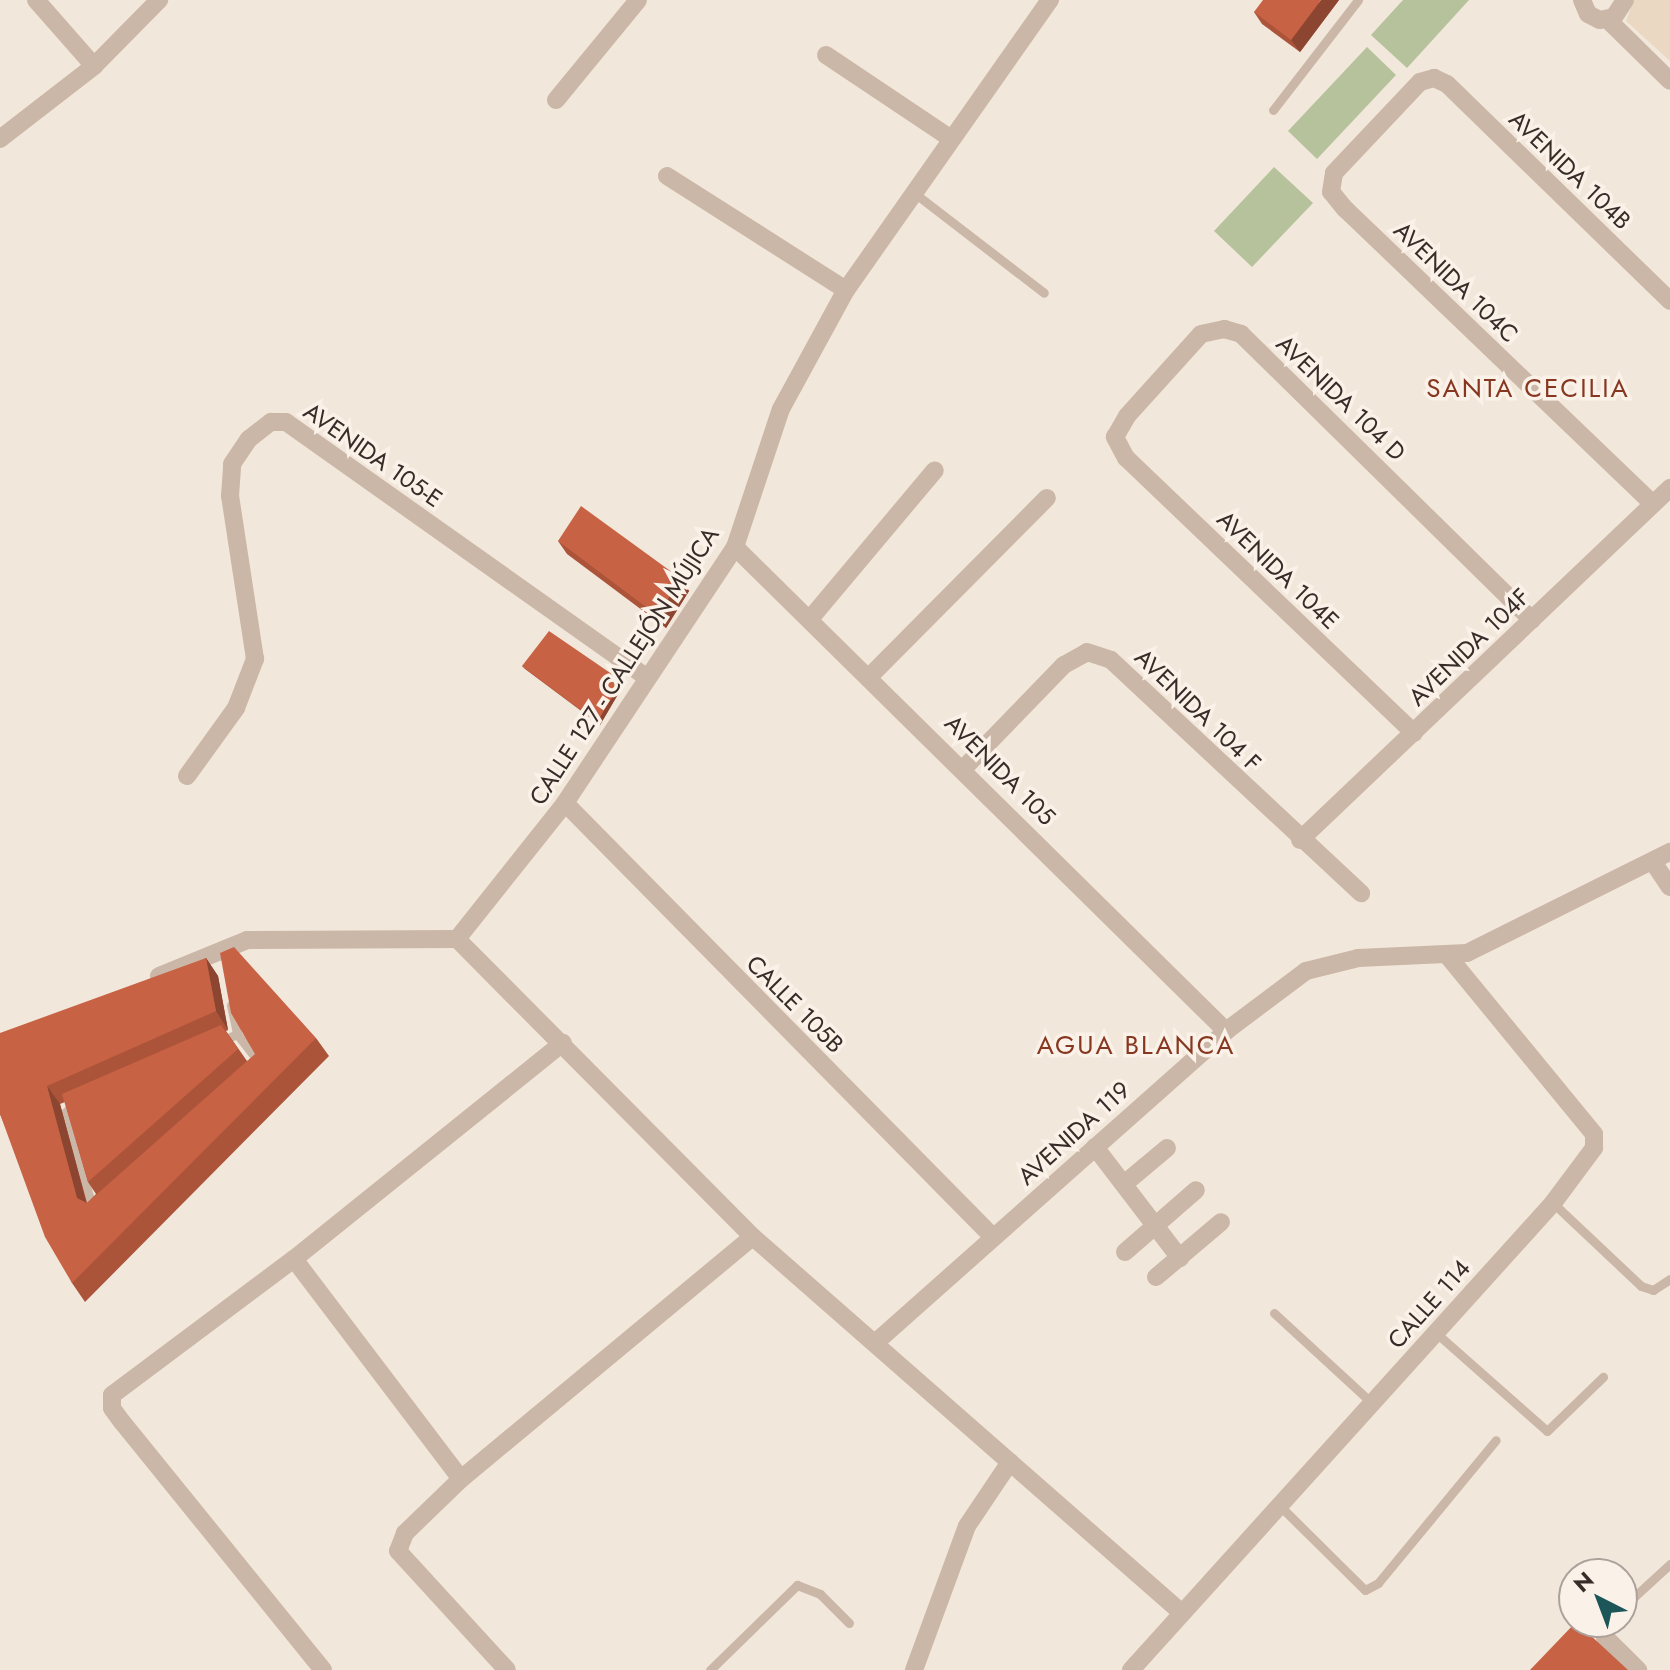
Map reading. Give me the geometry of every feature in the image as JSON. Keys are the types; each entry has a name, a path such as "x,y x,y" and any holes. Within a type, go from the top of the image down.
{"street":[{"path":"36,0 94,66"},
{"path":"0,139 94,66 159,0"},
{"name":"CALLE 127 - CALLEJÓN MÚJICA","path":"457,939 565,803 735,547 781,409 846,290 1050,0"},
{"path":"1582,0 1588,14 1607,19 1670,81"},
{"path":"1607,19 1620,12 1625,0"},
{"path":"556,100 634,1"},
{"path":"826,55 950,138"},
{"name":"AVENIDA 104B","path":"1331,192 1342,159 1420,82 1434,78 1447,84 1670,301"},
{"path":"667,176 846,290"},
{"name":"AVENIDA 104C","path":"1331,192 1653,504"},
{"name":"AVENIDA 104 D","path":"1115,437 1127,416 1201,334 1224,329 1241,334 1532,620"},
{"name":"AVENIDA 105-E","path":"187,776 236,708 255,659 230,496 232,464 249,439 271,422 286,422 648,678"},
{"name":"AVENIDA 104E","path":"1115,437 1126,458 1414,733"},
{"path":"810,619 935,470"},
{"name":"AVENIDA 104F","path":"1300,840 1670,488"},
{"path":"870,676 1047,498"},
{"name":"AVENIDA 105","path":"735,547 965,767 1226,1031"},
{"name":"AVENIDA 104 F","path":"965,767 1064,665 1087,652 1111,660 1300,840 1361,893"},
{"name":"CALLE 105B","path":"565,803 993,1237"},
{"name":"AVENIDA 119","path":"875,1343 1226,1031 1306,971 1358,958 1467,953 1670,852"},
{"path":"1653,862 1670,887"},
{"path":"135,986 222,957 247,940 457,939 753,1237 1182,1613"},
{"name":"CALLE 114","path":"1131,1670 1588,1161 1594,1134 1448,956"},
{"path":"323,1670 112,1408 112,1395 294,1259 563,1043"},
{"path":"1095,1147 1180,1258"},
{"path":"1124,1184 1167,1148"},
{"path":"1125,1252 1196,1190"},
{"path":"1156,1277 1221,1222"},
{"path":"507,1670 398,1551 405,1533 461,1479 753,1237"},
{"path":"294,1259 461,1479"},
{"path":"914,1670 967,1526 1010,1462"},
{"path":"1606,1638 1638,1670"}],"lane":[{"path":"1273,110 1358,0"},
{"path":"913,192 1044,293"},
{"path":"229,991 237,1034 261,1065 249,1079"},
{"path":"209,1046 237,1034"},
{"path":"84,1098 71,1104 64,1114 94,1211 102,1214"},
{"path":"1553,1203 1641,1286 1653,1290 1670,1279"},
{"path":"1274,1313 1372,1403"},
{"path":"1435,1332 1547,1431 1603,1377"},
{"path":"1279,1505 1365,1590 1378,1583 1496,1440"},
{"path":"1638,1593 1670,1564"},
{"path":"710,1670 797,1585 820,1594 849,1623"}],"green space":[{"path":"1403,0 1469,0 1407,68 1371,35"},
{"path":"1367,47 1396,75 1317,159 1288,131"},
{"path":"1274,167 1313,203 1252,267 1214,231"}],"shaded area":[{"path":"1634,0 1670,0 1670,61 1626,21"}],"building":[{"path":"1263,0 1321,0 1291,40 1254,12"},
{"path":"581,506 680,578 658,616 558,541"},
{"path":"549,631 622,681 597,722 522,666"},
{"path":"234,947 316,1038 72,1283 45,1237 0,1114 0,1033 206,958 216,1011 47,1086 77,1198 87,1203 255,1054 231,1013 220,953"},
{"path":"221,1025 238,1049 88,1182 62,1094"},
{"path":"1561,1638 1593,1638 1628,1670 1530,1670"}],"district":[{"name":"SANTA CECILIA","path":"1528,389"},
{"name":"AGUA BLANCA","path":"1136,1046"}]}
